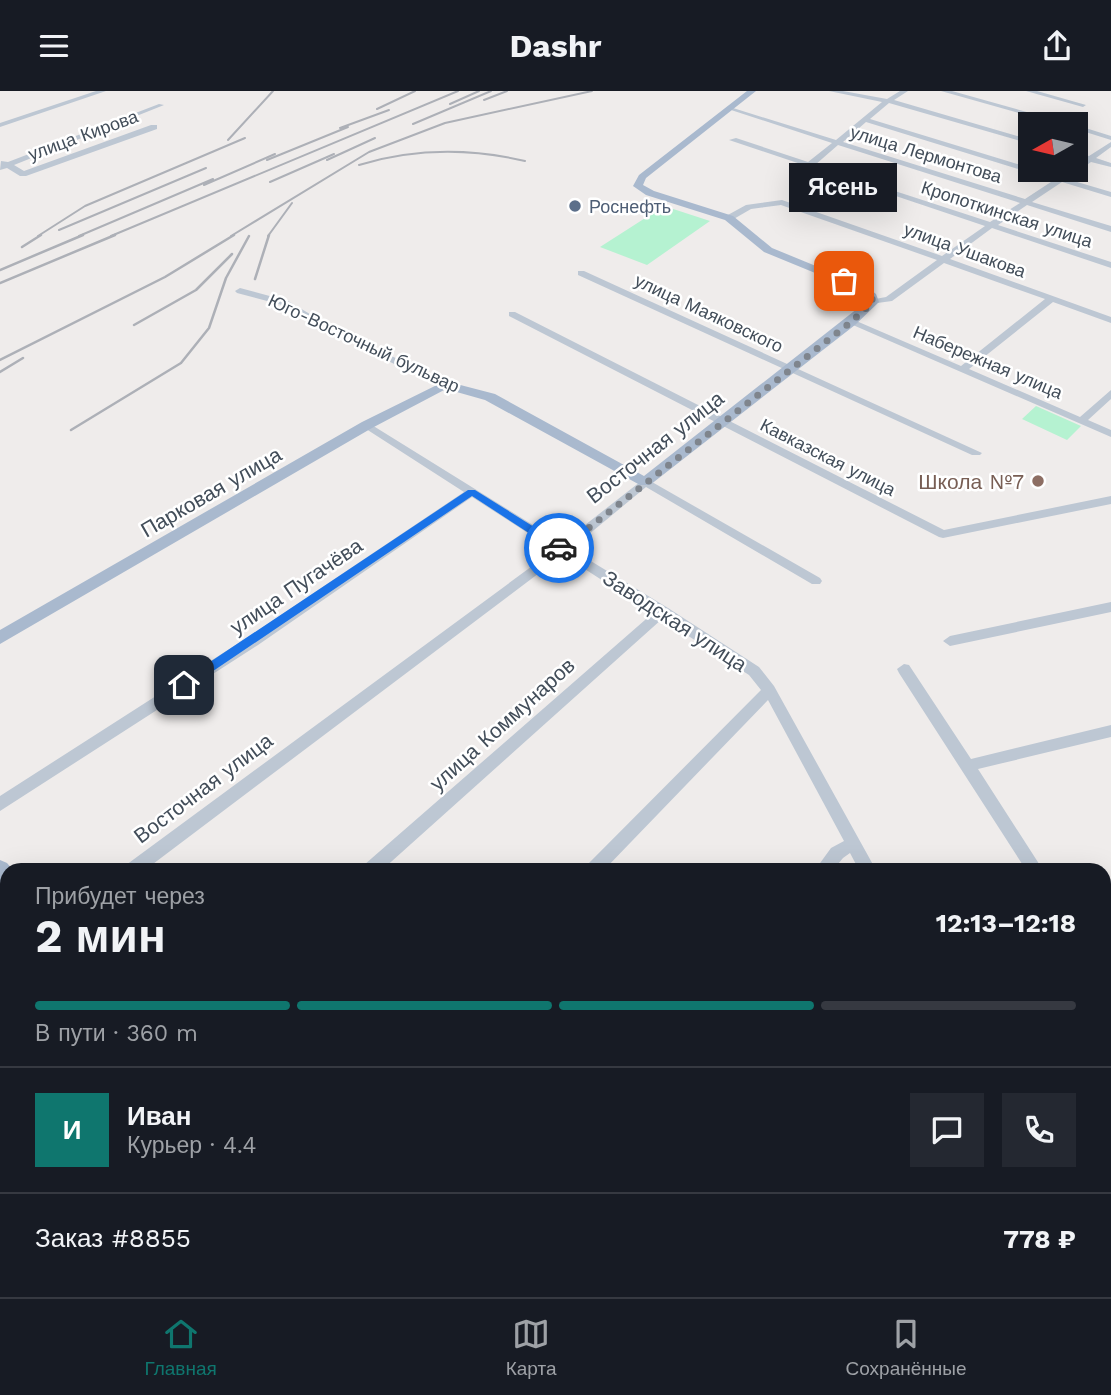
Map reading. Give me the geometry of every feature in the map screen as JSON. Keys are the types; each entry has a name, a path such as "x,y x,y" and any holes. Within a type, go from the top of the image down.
{"main road":[{"path":"752,91 642,177 638,186 650,193 729,218 768,250 863,289 872,296 873,302"},
{"name":"Восточная улица","path":"645,482 723,424 873,302"},
{"name":"Парковая улица","path":"0,638 367,425 445,384"},
{"name":"Юго-Восточный бульвар","path":"445,384 490,397 645,482"}],"street":[{"path":"0,125 103,91"},
{"path":"832,91 888,101 1018,138"},
{"path":"810,165 888,101 905,91"},
{"path":"944,91 1021,112"},
{"path":"1029,91 1083,105"},
{"path":"3,164 161,105"},
{"name":"улица Лермонтова","path":"731,109 1111,229"},
{"path":"866,120 1018,167"},
{"name":"улица Кирова","path":"3,164 23,174 154,127"},
{"path":"1088,130 1111,137"},
{"name":"Кропоткинская улица","path":"733,140 1111,265"},
{"name":"Восточная улица","path":"1089,159 1111,144"},
{"path":"1089,159 1111,165"},
{"name":"Восточная улица","path":"873,302 889,299 990,226 1058,182"},
{"path":"1068,182 1111,195"},
{"name":"улица Ушакова","path":"729,218 748,207 782,202 1111,320"},
{"name":"улица Маяковского","path":"580,273 975,453"},
{"name":"Юго-Восточный бульвар","path":"240,291 285,303 322,325 445,384"},
{"path":"963,369 1052,298"},
{"name":"Кавказская улица","path":"512,314 943,534 1111,500"},
{"name":"Набережная улица","path":"851,322 1111,434"},
{"path":"1081,421 1111,393"},
{"name":"Заводская улица","path":"367,425 754,671 769,690 864,863"},
{"name":"Восточная улица","path":"141,863 562,549 645,482"},
{"name":"Юго-Восточный бульвар","path":"645,482 816,581"},
{"name":"улица Пугачёва","path":"0,804 253,641 472,492"},
{"path":"950,641 1111,607"},
{"name":"улица Коммунаров","path":"378,863 663,611"},
{"path":"904,669 1030,863"},
{"path":"600,863 769,690"},
{"path":"966,766 1111,731"},
{"path":"829,863 837,853 854,843"}],"green space":[{"path":"664,206 710,221 647,265 600,247"},
{"path":"1036,406 1081,426 1067,440 1022,419"}],"railway":[{"path":"228,140 273,91"},
{"path":"377,109 415,91"},
{"path":"111,236 458,91"},
{"path":"450,104 479,91"},
{"path":"413,124 491,91"},
{"path":"484,100 507,91"},
{"path":"231,236 369,152 445,123 592,91"},
{"path":"340,128 389,110"},
{"path":"267,160 348,127"},
{"path":"38,236 85,206 245,138"},
{"path":"327,160 375,138"},
{"path":"359,165 401,155 442,152 483,154 525,161"},
{"path":"204,185 275,154"},
{"path":"270,182 334,154"},
{"path":"59,230 206,168"},
{"path":"79,236 213,179"},
{"path":"268,236 292,203"},
{"path":"22,247 41,235"},
{"path":"0,270 83,235"},
{"path":"0,283 115,235"},
{"path":"0,360 165,277 234,235"},
{"path":"255,279 269,235"},
{"path":"71,430 181,363 209,328 226,278 249,236"},
{"path":"134,325 196,290 232,254"},
{"path":"0,372 23,358"}],"way so far":[{"path":"559,548 562,549 723,424 873,302 872,296 863,289 844,281"}],"place":[{"name":"Роснефть","path":"575,206"},
{"name":"Ясень","path":"844,281"},
{"name":"Школа №7","path":"1038,481"}],"route":[{"path":"184,685 472,492 559,548"}]}
